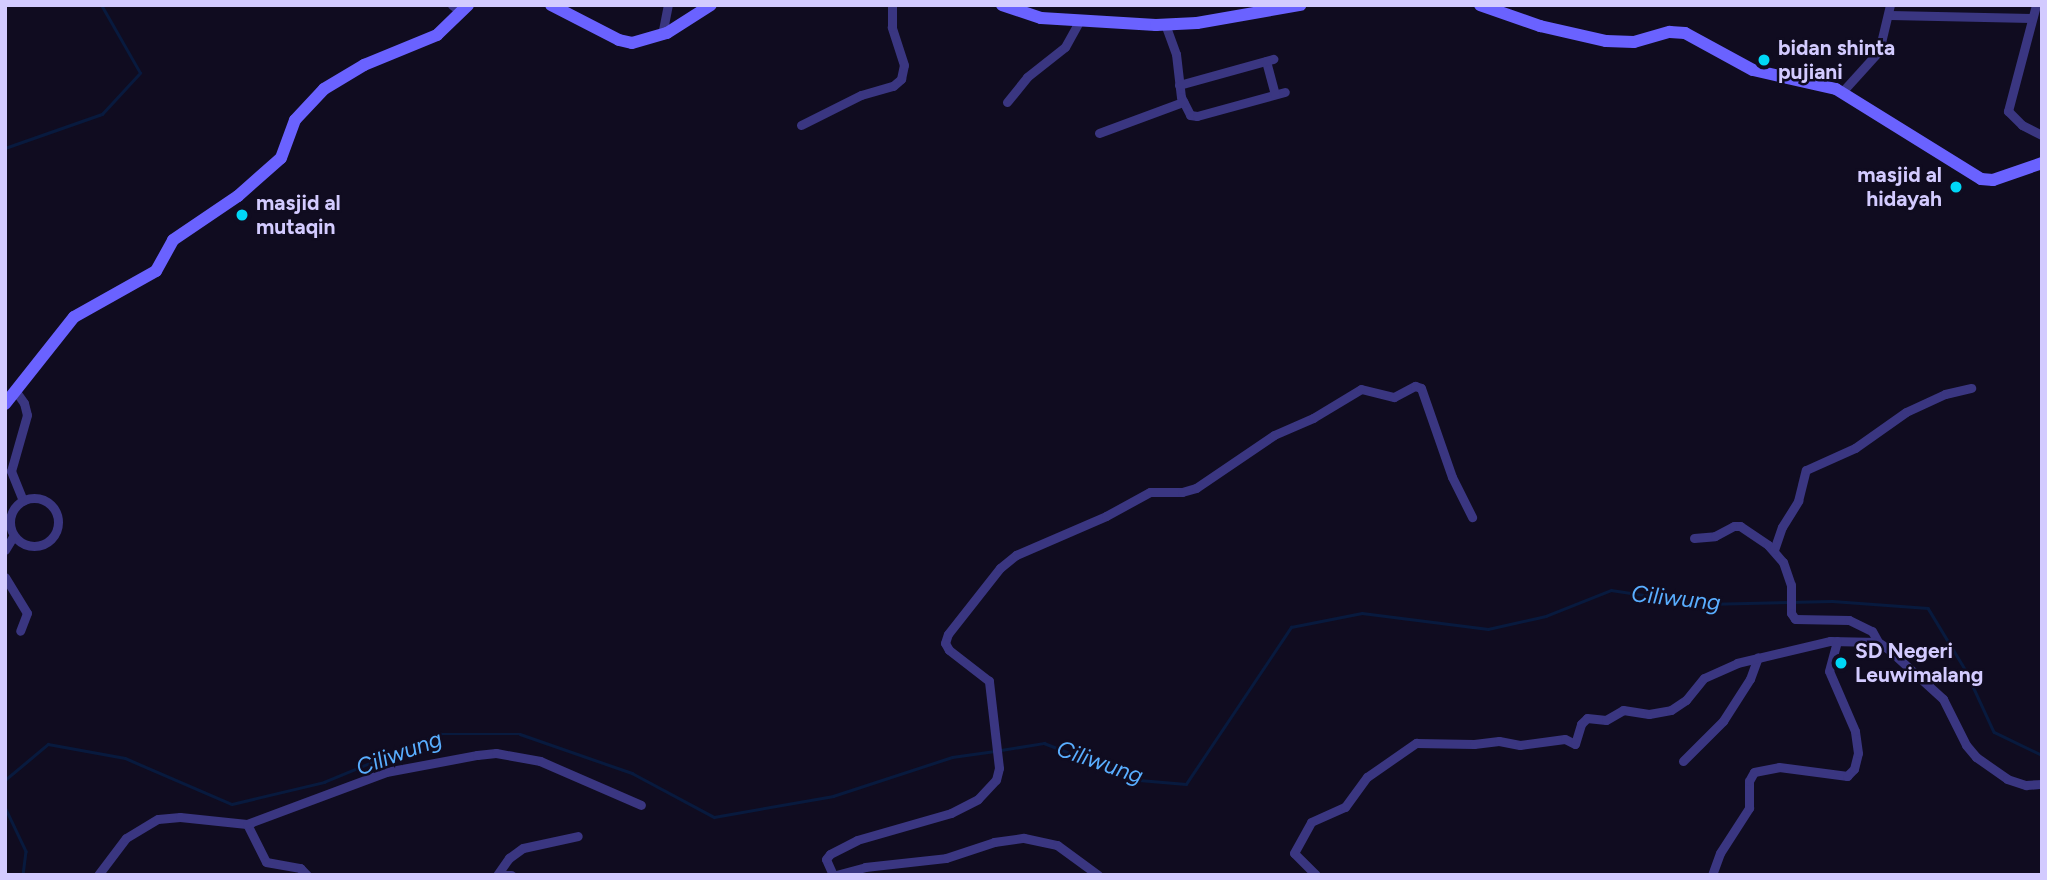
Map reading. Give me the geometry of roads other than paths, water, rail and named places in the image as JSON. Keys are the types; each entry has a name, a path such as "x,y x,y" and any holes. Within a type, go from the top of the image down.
{"street":[{"path":"551,5 624,42 641,43 662,35 710,5"},
{"path":"662,35 668,5"},
{"path":"801,125 853,98 893,86 901,79 904,65 892,27 892,5"},
{"path":"1002,5 1035,17 1165,24 1197,23 1300,5"},
{"path":"1481,5 1540,26 1606,41 1634,42 1670,32 1685,33 1749,69 1819,83 1842,92 1981,179 1993,180 2042,163"},
{"path":"2036,5 2008,111 2022,125 2042,135"},
{"path":"5,404 17,393 60,332 74,317 156,271 173,240 239,196 281,158 295,120 324,89 364,65 437,35 460,8"},
{"path":"1842,92 1879,51 1890,10 2031,18"},
{"path":"1007,102 1027,77 1065,47 1080,20"},
{"path":"1165,24 1176,54 1183,102 1190,115 1197,116 1285,92"},
{"path":"1179,85 1269,60 1275,94"},
{"path":"1099,132 1183,102"},
{"path":"1098,875 1057,845 1014,838 946,858 865,867 834,875 826,860 828,855 857,840 928,821 969,804 990,788 998,777 989,681 949,650 945,643 948,634 1006,562 1038,544 1106,516 1150,492 1182,492 1196,488 1274,435 1313,418 1357,389 1394,397 1415,386 1421,388 1452,477 1472,517"},
{"path":"1774,550 1782,527 1798,501 1806,470 1856,448 1906,412 1945,394 1971,388"},
{"path":"17,393 24,403 27,415 11,471 23,501"},
{"path":"5,550 14,535 11,516 23,501 44,500 55,509 58,523 53,537 40,545 26,544 14,535"},
{"path":"1694,538 1715,536 1737,525 1758,536 1774,550 1786,568 1791,585 1791,613 1797,620 1853,622 1872,631 1878,642 1943,699 1966,745 1984,764 2017,783 2042,783"},
{"path":"5,577 27,613 20,631"},
{"path":"1316,875 1294,853 1303,831 1316,817 1345,807 1367,777 1416,743 1474,744 1499,741 1520,745 1566,739 1575,744 1581,724 1587,718 1606,720 1621,710 1649,714 1671,710 1686,700 1704,678 1746,659 1837,640 1878,642"},
{"path":"1712,875 1720,853 1749,808 1749,781 1754,772 1779,767 1847,776 1854,769 1858,753 1856,735 1829,671 1837,640"},
{"path":"1683,761 1723,721 1750,679 1758,657"},
{"path":"98,875 126,838 158,819 180,817 247,824 306,805 386,772 429,761 496,754 554,765 640,805"},
{"path":"247,824 266,862 300,868 307,875"},
{"path":"497,875 509,858 523,848 578,836"},
{"path":"503,875 511,875"}],"waterway":[{"path":"5,148 102,114 140,73 101,5"},
{"name":"Ciliwung","path":"1001,750 1044,743 1139,780 1186,784 1291,627 1362,613 1488,629 1546,616 1611,590 1704,604 1832,601 1928,608 1965,669 1994,732 2042,755"},
{"name":"Ciliwung","path":"5,780 48,744 125,758 232,804 324,782 440,734 520,734 632,773 714,817 833,796 952,757 995,751"},
{"name":"Ciliwung","path":"5,807 26,851 23,875"}],"place":[{"name":"bidan shinta pujiani","path":"1764,60"},
{"name":"masjid al hidayah","path":"1956,187"},
{"name":"masjid al mutaqin","path":"242,215"},
{"name":"SD Negeri Leuwimalang","path":"1841,663"}]}
